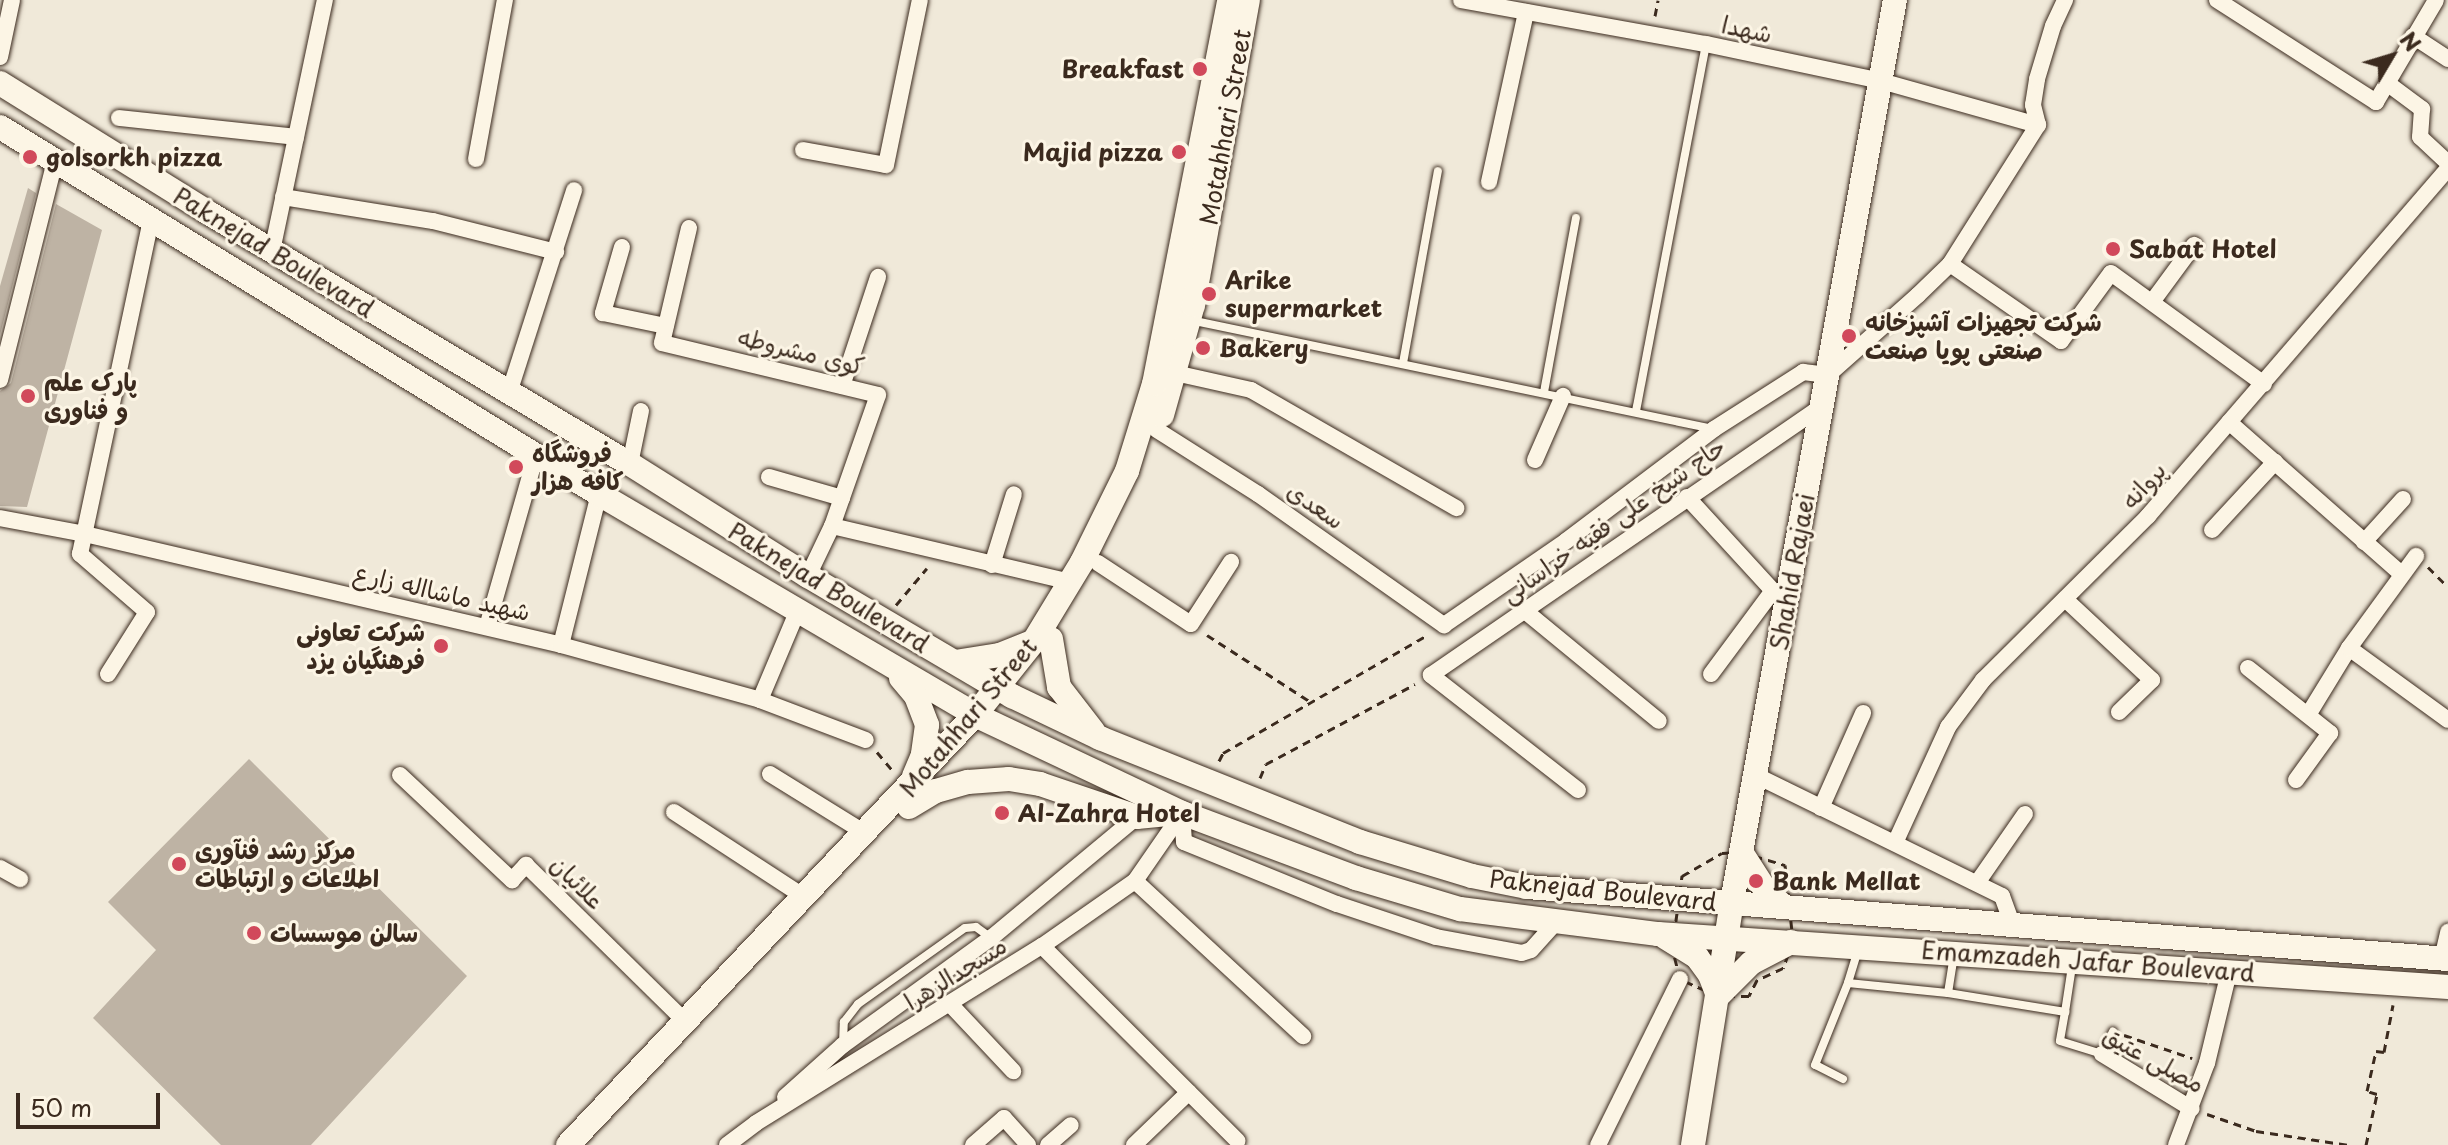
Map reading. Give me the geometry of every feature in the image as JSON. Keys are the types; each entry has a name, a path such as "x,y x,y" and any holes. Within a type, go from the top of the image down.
{"main road":[{"name":"Motahhari Street","path":"1042,640 1127,471 1146,412 1171,308 1229,0"},
{"name":"Motahhari Street","path":"587,1145 1006,692 1098,563 1148,461 1175,373 1189,319 1248,0"},
{"name":"Shahid Rajaei","path":"1693,1145 1755,775 1779,598 1822,406 1895,0"},
{"name":"Paknejad Boulevard","path":"0,83 272,251 630,464 808,576 1006,692 1100,738 1360,842 1472,876 1527,887 1732,902"},
{"name":"Paknejad Boulevard","path":"0,127 599,494 982,719 1182,813 1401,892 1460,909 1555,923 1727,939"},
{"path":"563,471 580,435"},
{"path":"955,662 1000,655 1042,640 1059,687 1100,738"},
{"path":"895,670 916,696 927,725 923,755 909,798"},
{"path":"909,798 968,782 1009,779 1040,784 1137,817 1182,813"},
{"name":"Motahhari Street","path":"568,1145 803,896 865,833 909,798"},
{"path":"1694,899 1715,889 1731,873 1741,852"},
{"path":"1741,852 1766,891 1783,906"},
{"name":"Emamzadeh Jafar Boulevard","path":"1732,902 2445,959"},
{"path":"1819,942 1807,934 1805,926 1808,914 1820,909"},
{"path":"1658,934 1679,942 1697,957 1710,975 1718,996 1751,963 1793,941"},
{"name":"Emamzadeh Jafar Boulevard","path":"1727,939 1819,942 2448,987"}],"street":[{"path":"0,57 12,0"},
{"path":"272,251 325,0"},
{"path":"476,159 505,0"},
{"path":"803,150 886,165 920,0"},
{"name":"شهدا","path":"1461,0 1706,44 1881,81 2038,125"},
{"path":"1828,375 1950,264 2038,125 2033,105 2037,79 2053,26 2065,0"},
{"path":"2217,0 2376,102 2436,0"},
{"path":"1489,182 1526,12"},
{"path":"2413,36 2448,59"},
{"path":"2387,83 2422,109 2420,137 2448,165"},
{"path":"119,118 296,137"},
{"path":"0,380 55,161"},
{"name":"پروانه","path":"1895,843 1948,727 1983,680 2148,516 2264,384 2448,165"},
{"path":"509,393 574,190"},
{"path":"283,197 433,221 556,252"},
{"path":"108,674 147,612 80,554 151,219"},
{"path":"664,334 689,228"},
{"path":"2152,302 2194,245"},
{"name":"کوی مشروطه","path":"622,247 603,313 664,334 878,395 832,526 808,576"},
{"path":"1950,264 2061,341 2111,273 2264,384"},
{"path":"842,386 878,277"},
{"name":"حاج شیخ علی فقیه خراسانی","path":"1444,625 1566,541 1714,429 1803,372 1828,375"},
{"path":"1175,373 1251,390 1456,508"},
{"path":"1535,460 1563,396"},
{"name":"حاج شیخ علی فقیه خراسانی","path":"1431,675 1822,406"},
{"path":"630,464 641,411"},
{"path":"2229,422 2400,573"},
{"name":"سعدی","path":"1157,430 1258,494 1444,625"},
{"path":"487,627 536,455"},
{"path":"2212,530 2275,462"},
{"path":"769,477 842,498"},
{"path":"561,645 599,494"},
{"path":"992,565 1014,494"},
{"path":"1687,497 1779,598 1711,674"},
{"path":"2364,542 2403,499"},
{"name":"شهید ماشااله زارع","path":"0,518 85,534 561,645 760,700 866,740"},
{"path":"832,526 1070,582"},
{"path":"2308,715 2349,648 2400,573 2416,556"},
{"path":"1098,563 1191,624 1231,562"},
{"path":"2065,599 2152,680 2119,712"},
{"path":"760,700 798,610"},
{"path":"1525,611 1659,721"},
{"path":"2349,648 2448,720"},
{"path":"2248,668 2330,733 2296,780"},
{"path":"1431,675 1578,790"},
{"path":"1821,808 1863,713"},
{"path":"770,774 865,833"},
{"name":"علائیان","path":"400,775 512,880 526,865 686,1022"},
{"path":"1755,775 2002,896 2012,924"},
{"path":"674,812 803,896"},
{"path":"1182,813 1184,842 1337,904 1436,937 1522,953 1531,950 1555,923"},
{"name":"مسجدالزهرا","path":"727,1145 756,1123 951,1005 1135,881 1182,813"},
{"path":"1977,883 2025,814"},
{"path":"756,1123 843,1045 991,938 1137,817"},
{"path":"0,868 20,879"},
{"path":"1135,881 1303,1036"},
{"path":"2445,959 2448,932"},
{"path":"1042,946 1238,1141"},
{"path":"2176,1145 2207,1063 2229,972"},
{"path":"1598,1145 1680,979"},
{"path":"951,1005 1013,1071"},
{"name":"مصلی عتیق","path":"2102,1054 2192,1109"},
{"path":"1134,1145 1189,1092"},
{"path":"973,1145 1004,1118 1028,1145"},
{"path":"1048,1145 1071,1125"}],"lane":[{"path":"1636,411 1706,44"},
{"path":"1403,363 1438,171"},
{"path":"1544,392 1576,218"},
{"path":"1189,319 1714,429"},
{"path":"843,1045 844,1022 858,1004 965,928 976,927 991,938"},
{"path":"1843,1079 1815,1065 1848,983 1859,945"},
{"path":"1948,993 1954,952"},
{"path":"1848,983 1948,993 2065,1012 2072,960"},
{"name":"مصلی عتیق","path":"2065,1012 2060,1041 2102,1054"},
{"path":"2102,1054 2113,1031"}],"path":[{"path":"883,620 940,553"},
{"path":"2416,556 2448,587"},
{"path":"1191,624 1311,702"},
{"path":"1210,784 1223,753 1444,625"},
{"path":"1252,801 1266,764 1431,675"},
{"path":"866,740 909,798"},
{"path":"2366,1145 2377,1094 2367,1091 2376,1051 2384,1052 2397,983"},
{"path":"2113,1031 2207,1063"},
{"name":"مصلی عتیق","path":"2192,1109 2256,1131 2349,1145"}],"building":[{"path":"28,188 36,193 0,335 0,286"},
{"name":"پارک علم و فناوری","path":"56,204 102,230 27,507 0,506 0,391 11,383"},
{"name":"سالن موسسات","path":"249,759 467,976 311,1145 221,1145 93,1018 156,950 108,902"}],"place":[{"name":"Breakfast","path":"1200,69"},
{"name":"Majid pizza","path":"1179,152"},
{"name":"golsorkh pizza","path":"30,157"},
{"name":"Sabat Hotel","path":"2113,249"},
{"name":"Arike supermarket","path":"1209,294"},
{"name":"شرکت تجهیزات آشپزخانه صنعتی پویا صنعت","path":"1849,336"},
{"name":"Bakery","path":"1203,348"},
{"name":"پارک علم و فناوری","path":"28,396"},
{"name":"فروشگاه کافه هزار","path":"516,467"},
{"name":"شرکت تعاونی فرهنگیان یزد","path":"441,646"},
{"name":"Al-Zahra Hotel","path":"1002,813"},
{"name":"مرکز رشد فنآوری اطلاعات و ارتباطات","path":"179,864"},
{"name":"Bank Mellat","path":"1756,881"},
{"name":"سالن موسسات","path":"254,933"}]}
